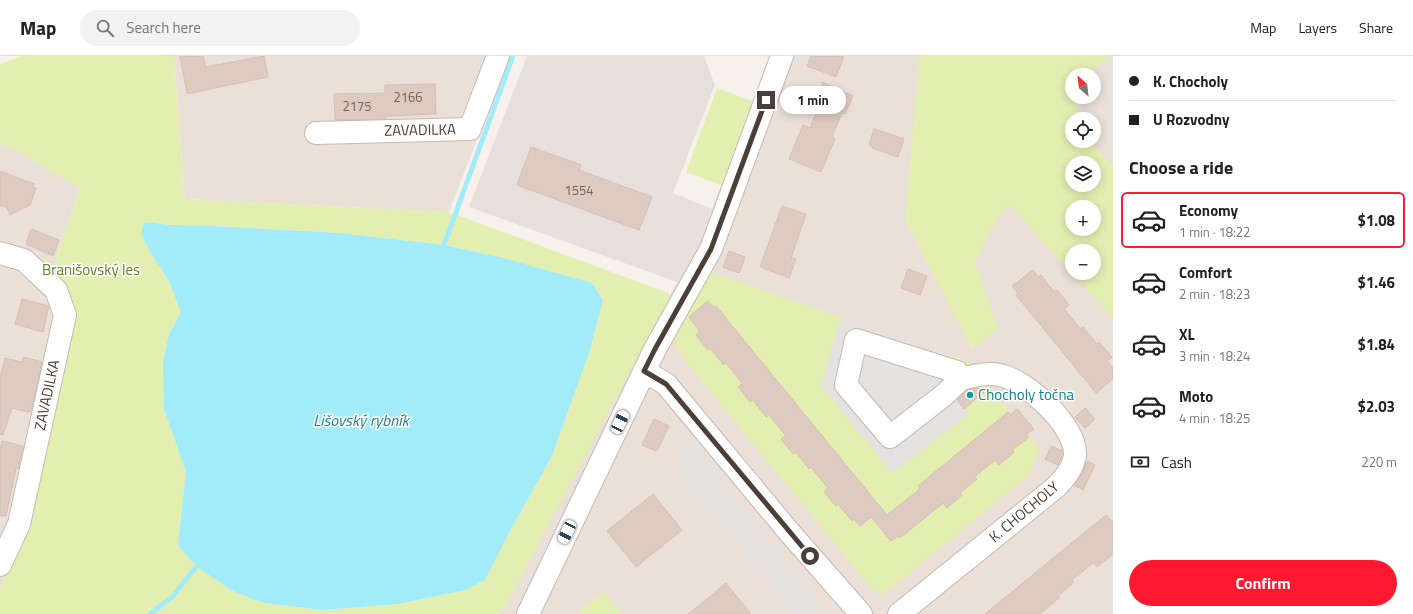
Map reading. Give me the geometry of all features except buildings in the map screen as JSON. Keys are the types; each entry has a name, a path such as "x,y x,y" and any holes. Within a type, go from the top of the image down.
{"street":[{"name":"ZAVADILKA","path":"316,132 470,129 498,56"},
{"path":"528,614 655,349 711,249 782,56"},
{"name":"ZAVADILKA","path":"0,254 24,260 56,290 65,315 19,524 0,565"},
{"path":"856,340 957,372 961,378 944,395 890,437 846,385 856,340"},
{"path":"644,371 666,384 861,614"},
{"name":"K. CHOCHOLY","path":"899,614 1056,487 1068,472 1075,454 1073,443 1059,419 1045,403 1028,389 1015,381 1000,375 986,374 961,378"}],"shaded area":[{"path":"174,56 509,56 449,212 185,199"},
{"path":"527,56 704,56 715,85 673,193 712,209 677,282 469,207"},
{"path":"772,56 1113,56 1113,614 622,614 604,592 577,614 497,614 504,608 677,282 712,209"},
{"path":"0,144 12,148 80,188 52,270 71,324 26,526 0,588"},
{"path":"841,317 944,350 961,379 956,398 969,414 892,473 821,385"},
{"path":"687,441 826,614 794,614 676,468 677,449"}],"green space":[{"name":"Branišovský les","path":"22,56 174,56 185,199 449,212 671,294 504,608 497,614 0,614 0,588 26,526 71,324 52,271 80,188 12,148 0,144 0,64","holes":["145,222 170,225 340,233 444,245 504,258 592,283 603,300 589,353 552,456 511,529 485,580 464,590 398,604 322,610 264,603 178,545 186,472 164,409 163,362 169,334 181,313 169,281 149,250"]},
{"path":"920,56 1109,56 1096,68 1065,68 1065,104 1078,104 1077,112 1065,112 1065,148 1096,148 1113,167 1113,318 1078,280 1101,280 1101,244 1065,244 1065,265 1009,204 999,215 975,261 998,329 972,350 905,219"},
{"path":"717,88 757,103 725,187 686,172"},
{"path":"705,270 969,362 1039,448 1029,475 883,595 872,589 685,361 671,338"},
{"path":"604,592 622,614 577,614"}],"water":[{"name":"Lišovský rybník","path":"145,222 170,225 340,233 444,245 504,258 592,283 603,300 589,353 552,456 511,529 485,580 465,590 398,604 322,610 264,603 233,591 197,567 178,545 186,472 164,409 163,362 169,334 181,313 169,281 149,250 141,234"}],"waterway":[{"path":"441,250 513,56"},
{"path":"150,614 172,597 200,562"}],"place":[{"name":"Chocholy točna","path":"970,395"}],"route":[{"path":"766,100 711,249 644,371 666,384 810,556"}]}
